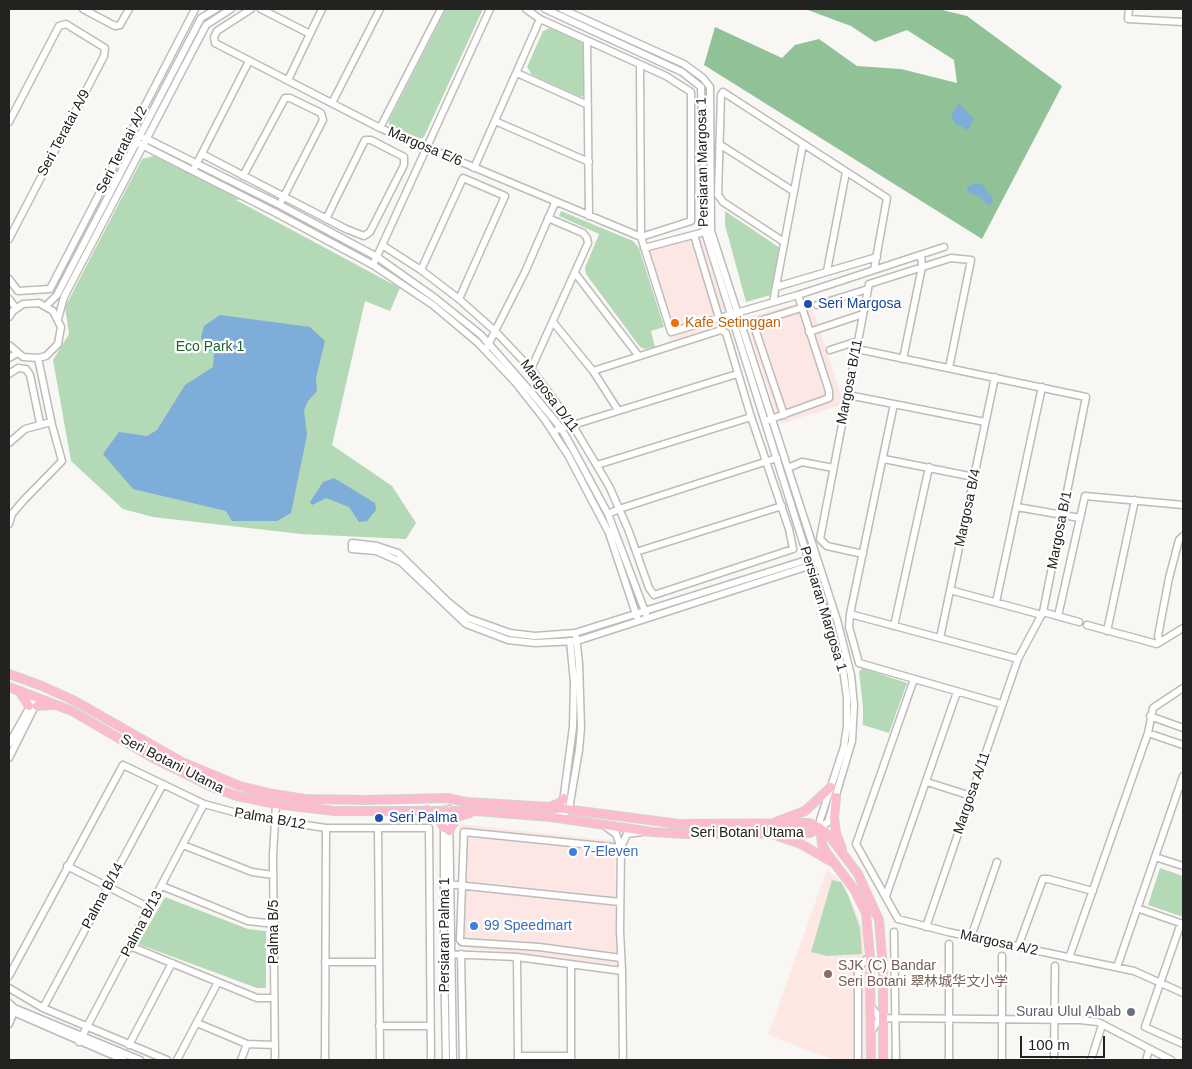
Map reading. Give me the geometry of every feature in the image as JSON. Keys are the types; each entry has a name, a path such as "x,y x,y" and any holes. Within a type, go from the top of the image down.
{"main road":[{"name":"Seri Botani Utama","path":"9,674 67,698 156,749 240,786 305,799 458,798 466,802 550,807 565,811 579,811 679,824 809,824 820,828"},
{"path":"32,682 38,696 47,694 67,698"},
{"name":"Seri Botani Utama","path":"9,687 59,705 151,757 212,787 237,796 276,804 334,811 446,808 551,817 652,832 687,834 810,833 820,828"},
{"path":"18,690 33,706 59,705"},
{"path":"772,824 805,811 831,787"},
{"path":"836,797 834,818 836,833 851,866"},
{"path":"425,798 446,808 466,802"},
{"path":"550,807 560,804 567,799 579,811"},
{"path":"426,810 437,816 446,830 457,817 476,811"},
{"path":"820,828 822,844 854,889 866,913 870,956 871,1060"},
{"path":"820,828 831,838 864,884 879,920 883,968 883,1060"},
{"path":"763,832 801,844 835,864"}],"street":[{"path":"83,9 118,26 129,9"},
{"name":"Seri Teratai A/2","path":"9,279 18,292 48,291 52,287 195,9"},
{"path":"46,306 57,295 194,30 201,18 216,9"},
{"path":"58,319 64,296 201,33 206,25 231,9"},
{"name":"Margosa E/6","path":"251,9 216,31 215,43 380,128 555,203 641,237"},
{"path":"261,9 310,34"},
{"path":"288,80 322,9"},
{"path":"332,103 380,9"},
{"path":"380,128 441,9"},
{"path":"373,265 490,9"},
{"path":"526,9 540,19 587,42 666,76 691,92 692,219 688,223 650,236 641,237"},
{"name":"Persiaran Margosa 1","path":"545,9 682,72 701,87 708,231 768,420 788,468 817,560 846,668 854,724 852,741 828,822 820,828"},
{"name":"Persiaran Margosa 1","path":"562,9 684,64 707,81 710,87 708,231"},
{"path":"1129,9 1128,19 1183,22"},
{"path":"565,31 573,14"},
{"path":"474,168 540,19"},
{"name":"Seri Teratai A/9","path":"9,122 59,26 66,24 102,45 106,51 104,56 9,239"},
{"path":"194,30 201,33"},
{"path":"587,42 589,216"},
{"path":"195,168 248,61"},
{"path":"640,66 641,237 671,332 798,295 944,247"},
{"path":"174,68 181,72"},
{"path":"517,73 588,105"},
{"path":"784,242 720,199 719,144 721,95 723,92 888,200 874,270"},
{"path":"243,176 284,100 288,97 321,113 323,120 276,213"},
{"path":"495,121 589,162"},
{"path":"139,135 195,168 404,283 484,349 515,382 553,433 602,516 628,586 638,621"},
{"path":"202,154 243,176 284,197 326,219 359,236 370,232 404,165 404,157 388,147 369,139 365,140 326,219"},
{"path":"136,142 280,205 376,257 436,298 489,344 561,428 608,514 647,618"},
{"path":"719,144 793,191"},
{"path":"773,302 803,144"},
{"path":"827,271 846,172"},
{"path":"420,270 463,178 505,196 459,299"},
{"path":"484,349 496,332 555,203"},
{"path":"531,370 588,243 583,233 548,218"},
{"path":"644,248 708,231"},
{"path":"694,235 719,318"},
{"name":"Margosa D/11","path":"382,245 459,299 496,332 531,370 572,424 597,465 619,509 649,588 654,595 793,549 782,506"},
{"path":"903,359 922,267 921,255"},
{"path":"776,286 876,257"},
{"path":"817,305 868,289 869,284 951,258 971,260 949,368"},
{"path":"575,273 638,355"},
{"name":"Margosa B/11","path":"863,554 827,546 820,539 868,289"},
{"path":"768,420 784,416 829,398 829,391 798,295"},
{"path":"9,300 16,308"},
{"path":"9,314 16,308 31,302 46,306 58,319 61,327 58,344 46,356 30,359 16,354 9,346"},
{"path":"743,326 801,308"},
{"name":"Persiaran Margosa 1","path":"735,313 743,326 777,458 846,668 847,725 844,747 820,820 820,828"},
{"path":"809,332 863,314"},
{"path":"553,322 593,371 618,410"},
{"path":"753,323 784,416"},
{"path":"593,371 638,355 724,331 782,506 636,552"},
{"path":"830,350 858,341"},
{"path":"857,349 1042,387 996,602"},
{"path":"9,358 16,354"},
{"path":"9,524 12,514 22,501 62,461 51,422 38,358"},
{"path":"9,374 18,368 26,369 30,375 40,423"},
{"path":"553,433 572,424 737,374"},
{"name":"Margosa B/4","path":"940,638 995,377"},
{"name":"Margosa B/1","path":"1018,659 1043,614 1086,396 1042,387"},
{"path":"848,395 985,422"},
{"path":"859,663 848,627 894,404"},
{"path":"597,465 751,417"},
{"path":"9,443 25,429 40,423 51,422"},
{"path":"608,514 777,458"},
{"path":"884,459 974,477"},
{"path":"788,468 802,462 833,468"},
{"path":"894,626 929,467"},
{"path":"1058,616 1084,499 1087,495 1183,505"},
{"path":"1107,630 1135,500"},
{"path":"1017,507 1080,518"},
{"path":"1160,642 1158,636 1178,540 1183,536"},
{"path":"467,621 398,553 377,546 352,543 352,549 376,551 401,562 467,621 508,640 573,642 802,565 809,560 817,560"},
{"path":"479,626 535,636 572,634 802,565"},
{"path":"802,565 814,574"},
{"path":"950,590 1079,622"},
{"path":"850,614 1018,659"},
{"path":"1087,625 1151,643 1160,642 1183,628"},
{"path":"565,811 577,728 576,663 572,634"},
{"name":"Margosa A/11","path":"926,927 1018,659"},
{"path":"846,668 859,663 1001,704"},
{"name":"Margosa A/2","path":"914,679 856,844 898,919 971,937 1117,967 1161,982 1183,993"},
{"path":"1069,958 1148,733 1150,716 1155,705 1183,688"},
{"path":"886,896 957,692"},
{"path":"9,758 38,696"},
{"path":"9,744 33,706"},
{"path":"1150,716 1183,728"},
{"path":"1148,733 1183,745"},
{"name":"Palma B/12","path":"67,866 122,765 204,804 274,822 326,828 429,828 430,1026"},
{"path":"1117,967 1183,776"},
{"path":"927,782 972,796"},
{"name":"Palma B/14","path":"43,1008 163,784"},
{"name":"Palma B/13","path":"80,1039 204,804"},
{"name":"Palma B/5","path":"274,1060 275,924 273,874 276,804"},
{"name":"Persiaran Palma 1","path":"446,808 448,884 446,1060"},
{"path":"551,817 565,811"},
{"path":"565,811 573,820"},
{"path":"597,824 613,830 620,840 621,848 620,902 623,1060"},
{"path":"325,1060 326,828"},
{"path":"378,828 380,1060"},
{"path":"621,848 464,832 460,940 462,942 540,947 621,958"},
{"path":"621,848 627,834 652,832"},
{"path":"183,845 252,872 273,874"},
{"path":"1155,857 1183,866"},
{"path":"971,937 998,862"},
{"path":"9,976 67,866 150,908"},
{"path":"1018,947 1043,879 1048,878 1093,891"},
{"path":"448,884 620,902"},
{"path":"162,886 248,921 275,924"},
{"path":"1137,908 1182,923 1145,1027 1183,1044"},
{"path":"894,932 897,1018 896,1060"},
{"path":"949,944 949,1060"},
{"path":"130,946 257,998 274,998"},
{"path":"453,1060 447,954 517,957 622,971"},
{"path":"461,954 463,1060"},
{"path":"858,1060 858,968 870,956"},
{"path":"1002,956 1002,1060"},
{"path":"517,957 518,1058 571,1058 571,964"},
{"path":"326,962 380,962"},
{"path":"128,1045 172,963"},
{"path":"1054,966 1054,1056"},
{"path":"177,1060 218,982"},
{"path":"9,988 43,1008 86,1028 167,1060"},
{"path":"9,1003 14,1008 124,1060"},
{"path":"871,1006 878,1016 884,1018 1054,1019 1100,1024 1171,1060"},
{"path":"10,1017 140,1060"},
{"path":"871,1032 878,1022 884,1018"},
{"path":"197,1023 247,1044 274,1045"},
{"path":"1091,1060 1100,1024"},
{"path":"379,1026 430,1026 431,1060"},
{"path":"241,1060 247,1044"},
{"path":"1146,1060 1150,1050"}],"shaded area":[{"path":"699,229 729,322 671,341 642,248"},
{"path":"810,300 844,404 780,424 745,318"},
{"path":"459,824 615,841 617,965 458,947"},
{"name":"SJK (C) Bandar Seri Botani 翠林城华文小学","path":"827,869 843,883 863,928 867,1000 865,1060 833,1060 768,1035"}],"green space":[{"path":"446,9 483,9 424,137 420,139 389,125 389,121"},
{"path":"805,9 938,9 967,16 1062,86 982,239 704,65 715,27 782,58 795,45 819,39 857,66 901,69 957,83 954,60 907,30 875,42 851,26"},
{"path":"550,28 581,42 585,48 585,94 581,97 532,75 527,67 543,31"},
{"name":"Eco Park 1","path":"154,156 240,199 236,200 400,288 390,311 365,301 332,445 392,486 416,523 406,539 301,534 153,517 123,509 71,461 53,360 69,334 65,307 142,159"},
{"path":"561,211 633,241 639,248 664,327 651,331 655,347 645,349 640,347 586,274 585,268 599,234 559,216"},
{"path":"725,211 780,248 771,295 746,302 725,225"},
{"path":"862,668 907,683 889,733 863,725 859,672"},
{"path":"1160,868 1183,876 1183,917 1148,905"},
{"path":"832,880 841,882 848,895 860,928 862,954 827,956 811,952"},
{"path":"165,897 248,929 266,931 266,988 257,988 138,944"}],"water":[{"path":"959,103 974,119 969,128 965,130 963,127 956,125 951,115"},
{"path":"976,183 983,185 989,195 993,197 992,203 988,205 980,197 967,192 968,186"},
{"path":"220,315 310,327 325,341 316,378 317,391 308,401 304,410 307,435 291,513 277,521 232,521 226,511 133,489 103,454 119,432 147,436 157,430 185,385 213,367 214,352 205,349 201,337 204,326"},
{"path":"334,478 375,503 376,510 367,521 359,522 349,507 326,498 312,505 310,502 323,482"}],"place":[{"name":"Seri Margosa","path":"808,304"},
{"name":"Kafe Setinggan","path":"675,323"},
{"name":"Seri Palma","path":"379,818"},
{"name":"7-Eleven","path":"573,852"},
{"name":"99 Speedmart","path":"474,926"},
{"name":"SJK (C) Bandar Seri Botani 翠林城华文小学","path":"828,974"},
{"name":"Surau Ulul Albab","path":"1131,1012"}]}
